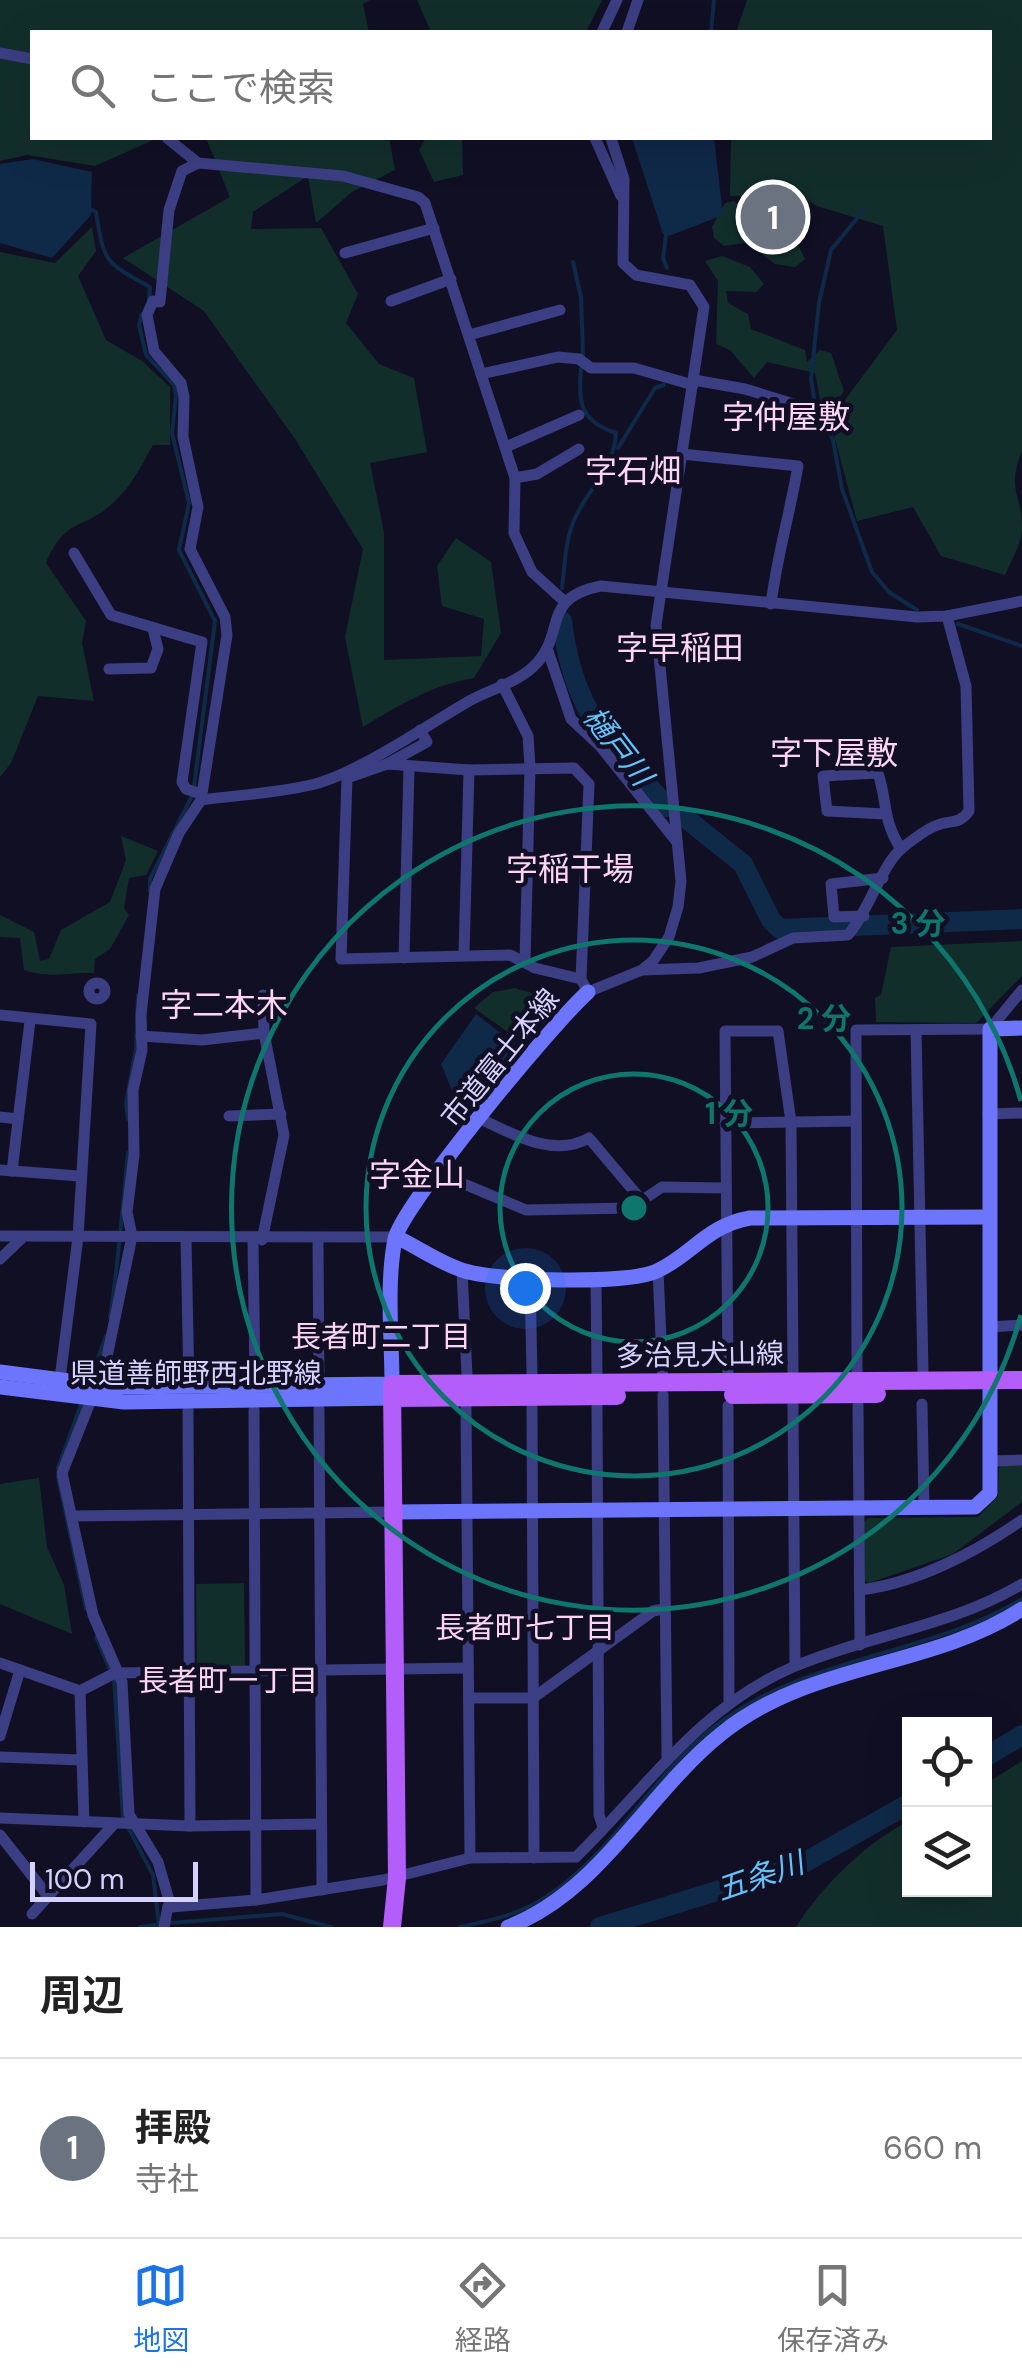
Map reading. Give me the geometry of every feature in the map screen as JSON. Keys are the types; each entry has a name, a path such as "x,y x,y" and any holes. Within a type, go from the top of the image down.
{"main road":[{"name":"多治見犬山線","path":"989,1387 1022,1380"},
{"name":"多治見犬山線","path":"392,1391 989,1387 1022,1392"},
{"path":"392,1391 397,1878 392,1927"}],"street":[{"path":"603,30 617,0"},
{"path":"627,30 638,0"},
{"path":"0,53 30,60"},
{"path":"170,140 198,164"},
{"path":"596,140 621,196"},
{"path":"611,140 624,179 621,256 626,268 636,275 690,285 702,296 704,312 658,594 658,654 681,881 675,924 662,950 642,970"},
{"path":"32,1914 125,1824 129,1814 114,1674 93,1615 62,1473 89,1393 132,1236 127,1212 134,1155 133,1090 156,889 172,846 201,797 224,658 225,616 193,563 190,549 198,508 182,437 184,396 181,383 154,351 147,315 153,301 160,302 169,210 182,171 198,164 343,176 397,190 425,203 515,478 514,532 521,552 544,586 564,601"},
{"path":"344,253 434,228"},
{"path":"392,301 451,279"},
{"path":"469,335 560,310"},
{"path":"481,374 558,357 579,359 590,368 634,368 693,383 745,389 813,410"},
{"path":"506,446 578,415"},
{"path":"515,478 537,474 579,449"},
{"path":"682,454 798,466 790,515 777,551 771,604"},
{"path":"74,553 111,615 202,642 182,782 186,789 201,797 318,783 420,730 532,667 547,648 564,601 602,586 771,604 948,616 1022,601"},
{"path":"642,970 699,968 752,957 793,938 848,935 862,918 901,848 937,824 956,824 969,810 966,686 948,616"},
{"path":"109,669 155,665 153,629"},
{"path":"547,648 559,672 564,703 572,720 600,746 677,842"},
{"path":"502,684 528,736 525,960"},
{"path":"387,764 468,770 574,768 588,784 584,985 510,955 341,959 346,778 387,764 427,742 420,730"},
{"path":"404,958 408,768"},
{"path":"464,954 468,770"},
{"path":"885,814 826,811 823,776 878,773 885,814 887,827 901,848"},
{"path":"862,918 834,918 831,884 884,878"},
{"name":"市道富士本線","path":"392,1391 396,1237 410,1208 584,985 642,970"},
{"path":"72,1516 975,1507 990,1493 990,1029 1022,990"},
{"path":"254,1380 257,1240 282,1158 281,1114 264,1034 263,995"},
{"path":"60,1379 78,1237 90,1024 96,999"},
{"path":"0,1015 90,1024"},
{"path":"30,1021 18,1119 6,1170 79,1176"},
{"path":"858,1372 856,1030 1022,1028"},
{"path":"916,1030 923,1371"},
{"path":"728,1372 724,1031 778,1031 791,1122 793,1372"},
{"path":"142,1036 202,1040 264,1034"},
{"path":"988,1114 1022,1113"},
{"path":"228,1116 281,1114"},
{"path":"0,1117 18,1119"},
{"path":"481,1120 536,1144 577,1145 589,1138 642,1202"},
{"path":"725,1123 856,1122"},
{"path":"438,1174 526,1210 632,1208 662,1188 725,1188"},
{"path":"0,1236 186,1240 396,1237 462,1271 530,1278 596,1278 658,1271 725,1223 792,1218 988,1218"},
{"path":"318,1238 320,1384"},
{"path":"0,1258 20,1239"},
{"path":"186,1240 189,1386"},
{"path":"462,1271 467,1375"},
{"path":"658,1271 667,1757"},
{"path":"530,1278 532,1374"},
{"path":"596,1278 597,1374"},
{"path":"989,1328 1022,1325"},
{"name":"県道善師野西北野線","path":"0,1372 89,1393 189,1386 320,1384 392,1391"},
{"name":"県道善師野西北野線","path":"0,1387 89,1393 392,1391"},
{"path":"922,1404 924,1508"},
{"path":"793,1405 795,1666"},
{"path":"858,1405 860,1645"},
{"path":"728,1406 729,1701"},
{"path":"532,1407 534,1858"},
{"path":"597,1407 599,1814 603,1827"},
{"path":"466,1408 470,1858"},
{"path":"319,1409 322,1890"},
{"path":"188,1410 190,1826"},
{"path":"254,1410 256,1900"},
{"path":"990,1461 1022,1460"},
{"path":"860,1590 942,1565 991,1541 1022,1520"},
{"path":"168,1906 256,1900 322,1890 397,1878 470,1858 576,1857 667,1757 729,1701 795,1666 956,1616 1022,1584"},
{"path":"469,1698 533,1698 653,1612 664,1609"},
{"path":"508,1927 562,1900 696,1757 743,1718 812,1682 971,1634 1022,1609"},
{"path":"0,1663 80,1690 114,1674 468,1668"},
{"path":"0,1736 20,1670"},
{"path":"80,1690 84,1822"},
{"path":"0,1757 82,1760"},
{"path":"0,1818 190,1826 320,1824"},
{"path":"125,1824 158,1862 168,1906 164,1927"},
{"path":"0,1836 48,1896"}],"green space":[{"path":"0,0 370,0 363,4 369,30 30,30 30,140 154,140 95,166 27,155 0,161"},
{"path":"417,0 602,0 587,30 430,30"},
{"path":"747,0 1022,0 1022,451 1015,483 1022,529 1005,575 941,556 913,507 857,521 830,420 897,330 883,226 817,206 782,185 765,197 730,196 731,140 992,140 992,30 737,30"},
{"path":"207,140 389,140 395,170 352,192 316,223 308,176 253,212 251,229 321,228 358,294 346,323 379,364 414,378 427,452 370,463 384,532 384,660 481,656 484,619 442,606 437,566 456,538 491,562 501,633 474,678 430,691 363,727 345,637 363,549 295,439 204,311 123,258 230,197"},
{"path":"425,140 462,140 463,175 434,182 419,150"},
{"path":"734,201 765,232 798,245 805,259 795,267 775,264 746,243 724,246 714,238 712,227 725,203"},
{"path":"92,227 96,251 78,276 106,340 142,361 170,387 170,445 153,445 119,497 102,512 68,531 53,548 46,563 86,621 82,643 94,701 38,696 11,763 0,777 0,252 55,263"},
{"path":"722,256 750,267 764,284 756,292 726,291 728,303 748,314 751,329 805,350 807,362 820,350 831,353 844,391 824,420 815,373 767,362 754,378 730,350 716,344 718,281 705,261"},
{"path":"121,836 158,851 146,875 129,878 124,908 129,915 110,949 95,959 94,973 51,975 24,970 20,938 0,937 0,915 34,932 40,961 49,959 61,930 110,902 126,860"},
{"path":"1022,941 1022,976 976,1023 876,1022 875,998 881,995 891,947"},
{"path":"515,988 538,995 552,1009 525,1044 474,1008 493,992"},
{"path":"999,1466 1022,1466 1022,1502 953,1554 869,1583 865,1581 864,1522 869,1518 978,1517 998,1496"},
{"path":"39,1478 47,1547 64,1585 72,1634 0,1604 0,1484"},
{"path":"244,1583 245,1667 197,1667 196,1584"},
{"path":"1022,1761 1022,1927 796,1927 846,1867 902,1825 902,1897 992,1897 992,1780"}],"water":[{"path":"633,140 714,140 723,215 669,236 663,234"},
{"path":"33,159 92,172 91,215 52,258 0,243 0,164"},
{"path":"476,1014 520,1048 470,1109 452,1091 441,1064"}],"waterway":[{"path":"711,30 714,0"},
{"path":"88,208 96,212 109,259 150,287 149,301"},
{"path":"863,211 831,250 819,303 811,379 815,405 833,440 842,489 872,572 889,592 917,610"},
{"path":"666,235 663,258 667,268"},
{"name":"樋戸川","path":"573,262 581,297 583,356"},
{"path":"142,314 139,325 146,355 174,385 176,396 172,433 189,503 179,550 215,621 194,787"},
{"name":"樋戸川","path":"562,588 572,526 615,445 616,433 595,423 584,409 581,368"},
{"path":"618,448 655,388 664,385"},
{"name":"樋戸川","path":"562,621 575,681 585,704 611,743 667,807"},
{"path":"958,624 1022,646"},
{"path":"150,891 150,879 192,796"},
{"name":"樋戸川","path":"683,816 743,864 771,920 780,929 1022,919"},
{"path":"128,1119 126,1103 136,1048 138,995"},
{"path":"110,1317 128,1153"},
{"path":"91,1379 106,1336"},
{"path":"58,1468 82,1402"},
{"path":"58,1477 86,1609"},
{"path":"460,1927 526,1908 571,1878 700,1739 760,1698 796,1681 987,1618 1022,1599"},
{"path":"96,1637 110,1670"},
{"path":"114,1679 123,1818"},
{"name":"五条川","path":"992,1753 1022,1735"},
{"name":"五条川","path":"600,1927 798,1866 903,1807"},
{"path":"128,1827 153,1875 159,1925"},
{"path":"171,1923 282,1914 331,1927"},
{"path":"140,1927 155,1925"}],"place":[{"name":"拝殿","path":"773,217"}],"district":[{"name":"字仲屋敷","path":"786,417"},
{"name":"字石畑","path":"633,471"},
{"name":"字早稲田","path":"680,648"},
{"name":"字下屋敷","path":"834,753"},
{"name":"字稲干場","path":"570,869"},
{"name":"字二本木","path":"224,1005"},
{"name":"字金山","path":"417,1175"},
{"name":"長者町二丁目","path":"381,1336"},
{"name":"長者町七丁目","path":"525,1627"},
{"name":"長者町一丁目","path":"228,1680"}]}
